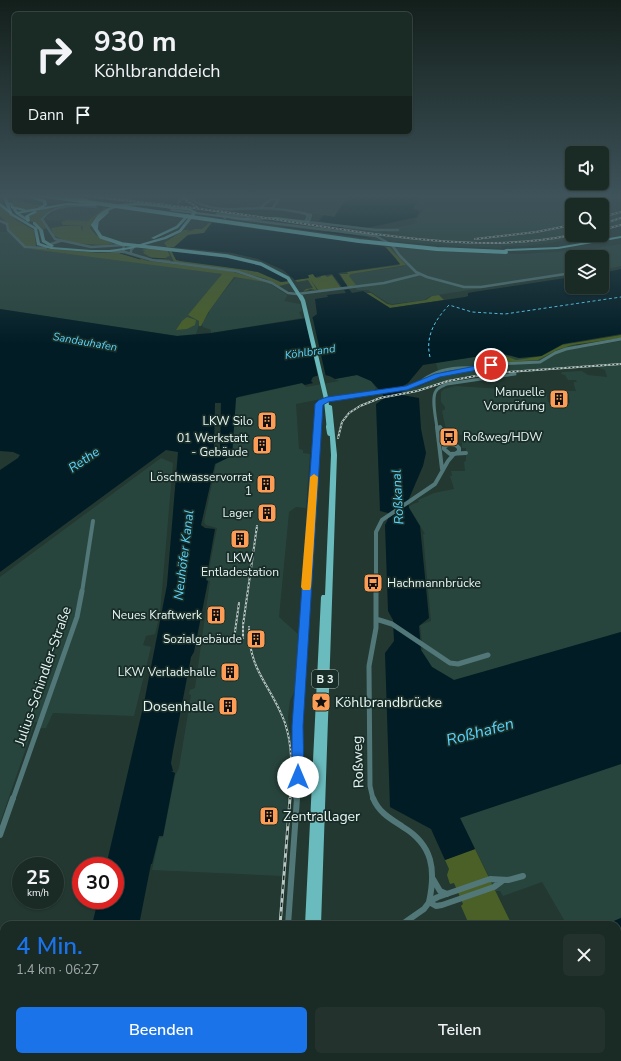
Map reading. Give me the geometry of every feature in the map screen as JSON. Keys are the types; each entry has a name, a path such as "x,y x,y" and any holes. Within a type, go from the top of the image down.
{"highway":[{"path":"382,245 476,252 586,248 603,245"},
{"path":"388,245 475,251 548,250 585,245"},
{"path":"409,245 470,249 548,250"}],"main road":[{"path":"39,245 125,250 137,245"},
{"name":"B 3","path":"126,245 213,253 251,260 271,267 286,276 296,285 303,298 326,402 330,447 310,921"},
{"name":"B 3","path":"135,245 221,253 253,259 288,275 300,288 306,300 329,398 334,447 316,921"},
{"path":"47,246 112,251 125,250 143,245"}],"street":[{"path":"23,245 28,248 51,245"},
{"path":"28,248 39,245"},
{"path":"78,245 90,247 114,245"},
{"path":"122,245 124,245 125,250 136,256 152,260 236,271 267,281 292,293 300,294 384,283 420,274"},
{"path":"392,245 409,267 420,274 456,285 473,288 565,274"},
{"path":"131,253 130,250 134,248"},
{"path":"125,250 136,256"},
{"path":"288,921 298,777 298,726 302,650 320,403 327,400 403,388 418,384 438,375 496,364 540,362 555,353 566,349 621,339"},
{"path":"475,369 482,378"},
{"path":"478,373 492,377"},
{"path":"442,465 438,421 434,399 436,390 447,384 515,374"},
{"path":"438,421 444,434 458,448"},
{"path":"439,433 443,449 442,470"},
{"path":"449,444 466,453 448,453 443,449 449,444"},
{"name":"Roßweg","path":"429,902 433,878 429,856 422,841 411,832 384,815 376,805 370,790 368,666 376,633 376,532 380,522 436,484 440,478 442,470 448,461 458,452 458,448"},
{"name":"Roßweg","path":"448,461 460,454"},
{"name":"Julius-Schindler-Straße","path":"0,835 77,617 93,521"},
{"path":"376,619 392,624 446,662 454,664 488,655"},
{"path":"407,921 422,911 429,902 435,898 490,879 502,880 523,876"},
{"path":"433,878 440,891 448,894"},
{"path":"429,902 439,906 494,886 502,880"}],"shaded area":[{"path":"0,245 21,245 26,249 37,248 222,274 190,313 200,322 196,334 177,336 0,309"},
{"path":"438,245 537,245 501,246 502,248"},
{"path":"621,245 621,266 609,269 609,250 585,250"},
{"path":"389,247 472,253 521,254 565,251 565,275 431,296 424,300 392,304 368,290 357,290 349,276 351,274 405,266"},
{"path":"235,278 262,281 270,284 286,294 287,296 284,301 300,304 302,311 299,312 302,318 211,333 211,330 203,327 202,323 209,313 209,310"},
{"path":"621,341 621,632 454,680 432,667 421,650 423,650 420,625 431,621 423,534 425,534 409,507 419,502 418,500 434,493 454,489 450,476 452,476 451,471 465,471 464,462 466,461 466,448 462,448 462,435 447,434 442,411 445,407 441,402 441,392 444,389 456,386 546,392 548,402 570,403 568,391 576,391 574,382 577,382 576,380 568,380 565,375 561,374 562,372 582,371 588,375 607,377 605,370 596,367 507,372 448,382 407,394 403,390 418,387 443,376 438,370 436,363 500,353 519,358 541,356 563,344 573,342 579,348"},
{"path":"357,375 371,381 376,388 373,392 296,404 299,449 303,450 303,453 310,454 306,508 296,507 289,512 279,617 298,634 296,689 290,700 288,717 289,729 293,739 293,775 292,792 288,792 282,876 152,870 159,838 163,837 175,776 179,768 191,695 189,694 190,690 195,688 210,581 207,580 217,528 206,525 204,522 216,464 232,455 236,398 302,383 306,387 339,381 335,379"},
{"path":"161,458 173,463 160,613 155,634 146,636 143,645 151,647 134,716 53,713 46,728 36,728 37,722 35,722 0,823 0,577"},
{"path":"621,764 621,918 614,921 565,921 542,882 503,896 500,891 496,891 460,818"}],"green space":[{"path":"24,245 36,245 36,246 25,246"},
{"path":"165,245 177,245 174,247 167,247"},
{"path":"386,247 389,247 406,265 351,274 349,276 356,285 348,287 340,274 400,265"},
{"path":"40,248 99,253 118,252 148,261 230,271 265,282 234,277 209,311 201,326 199,326 199,321 188,315 222,274 31,249"},
{"path":"154,248 167,249 170,256 166,257 172,262 157,260 159,259 152,258 143,253 145,251 141,250"},
{"path":"168,249 221,266 258,272 281,282 289,281 291,283 279,286 266,279 239,271 174,262"},
{"path":"313,274 316,278 321,277 320,275 325,275 327,277 332,275 341,288 319,291 310,279 317,290 310,289 303,292 306,289 313,288 308,280 297,282 295,280 309,278 308,275"},
{"path":"366,293 371,293 387,304 392,305 426,300 432,296 439,295 444,300 390,308"},
{"path":"187,317 196,320 195,325 187,329 176,330 182,321"},
{"path":"621,335 621,338 572,345 557,350 538,360 506,362 500,356 473,358 500,354 516,360 524,359 542,356 562,345"},
{"path":"475,849 510,921 468,921 461,906 463,904 454,883 450,884 447,875 449,869 445,860"}],"water":[{"path":"177,245 382,245 400,264 338,273 348,287 342,287 332,274 315,277 313,274 308,275 309,278 281,282 258,272 176,260 171,250"},
{"path":"621,269 621,334 563,344 541,356 519,358 500,353 423,365 408,383 401,387 402,395 419,398 421,429 426,453 423,466 408,501 409,508 420,526 429,618 419,626 421,650 432,667 454,680 621,632 621,764 460,818 475,849 445,860 431,829 390,807 385,653 394,641 393,620 388,611 385,525 388,519 388,513 380,511 376,404 383,399 383,394 371,381 357,375 335,379 327,375 322,375 313,377 311,381 313,383 305,385 302,383 238,397 236,398 232,456 215,464 201,525 205,528 215,529 206,580 208,581 194,652 191,657 173,751 171,763 173,771 171,771 175,773 163,836 159,836 151,864 140,921 93,921 96,909 124,909 124,857 108,857 144,703 167,585 178,452 166,450 0,572 0,470 20,455 13,452 0,451 0,309 177,336 211,333 313,317 317,314 315,299 328,297 327,295 346,293 344,290 349,289 352,293 363,291 390,308 465,297 468,296 468,293 565,278 565,294 609,294 609,272"},
{"path":"621,918 621,921 614,921"}],"pier":[{"path":"371,245 386,245 389,247"},
{"path":"171,247 232,253 258,259 283,270 297,282 291,283 280,273 244,259 169,249"},
{"path":"312,315 326,377 318,377 305,316"},
{"path":"215,403 221,403 220,450 214,450"}],"waterway":[{"path":"120,253 140,259"},
{"path":"149,258 168,259"}],"ferry route":[{"path":"430,357 429,342 432,329 439,316 449,305 472,312 505,314 621,297"}],"railway":[{"path":"338,438 342,422 349,413 360,406 380,398 417,391 448,381 492,373 621,364"},
{"path":"243,638 243,625 257,526"},
{"path":"234,639 239,603"},
{"path":"249,627 252,655 262,678 280,710 288,732 291,761 290,799"},
{"path":"280,921 290,798"}],"slow traffic":[{"path":"306,587 314,477"}],"place":[{"name":"Manuelle Vorprüfung","path":"559,399"},
{"name":"LKW Silo","path":"267,421"},
{"name":"Roßweg/HDW","path":"449,437"},
{"name":"01 Werkstatt - Gebäude","path":"262,445"},
{"name":"Löschwasservorrat 1","path":"266,484"},
{"name":"Lager","path":"267,513"},
{"name":"LKW Entladestation","path":"240,539"},
{"name":"Hachmannbrücke","path":"373,583"},
{"name":"Neues Kraftwerk","path":"216,615"},
{"name":"Sozialgebäude","path":"256,639"},
{"name":"LKW Verladehalle","path":"230,672"},
{"name":"Köhlbrandbrücke","path":"321,702"},
{"name":"Dosenhalle","path":"228,706"},
{"name":"Zentrallager","path":"269,816"}],"route":[{"path":"298,777 298,726 302,674 302,650 319,404 327,400 407,388 438,375 472,370 491,365"}],"water label":[{"name":"Sandauhafen","path":"85,342"},
{"name":"Köhlbrand","path":"310,352"},
{"name":"Rethe","path":"84,460"},
{"name":"Roßkanal","path":"398,497"},
{"name":"Neuhöfer Kanal","path":"184,555"},
{"name":"Roßhafen","path":"480,732"}]}
